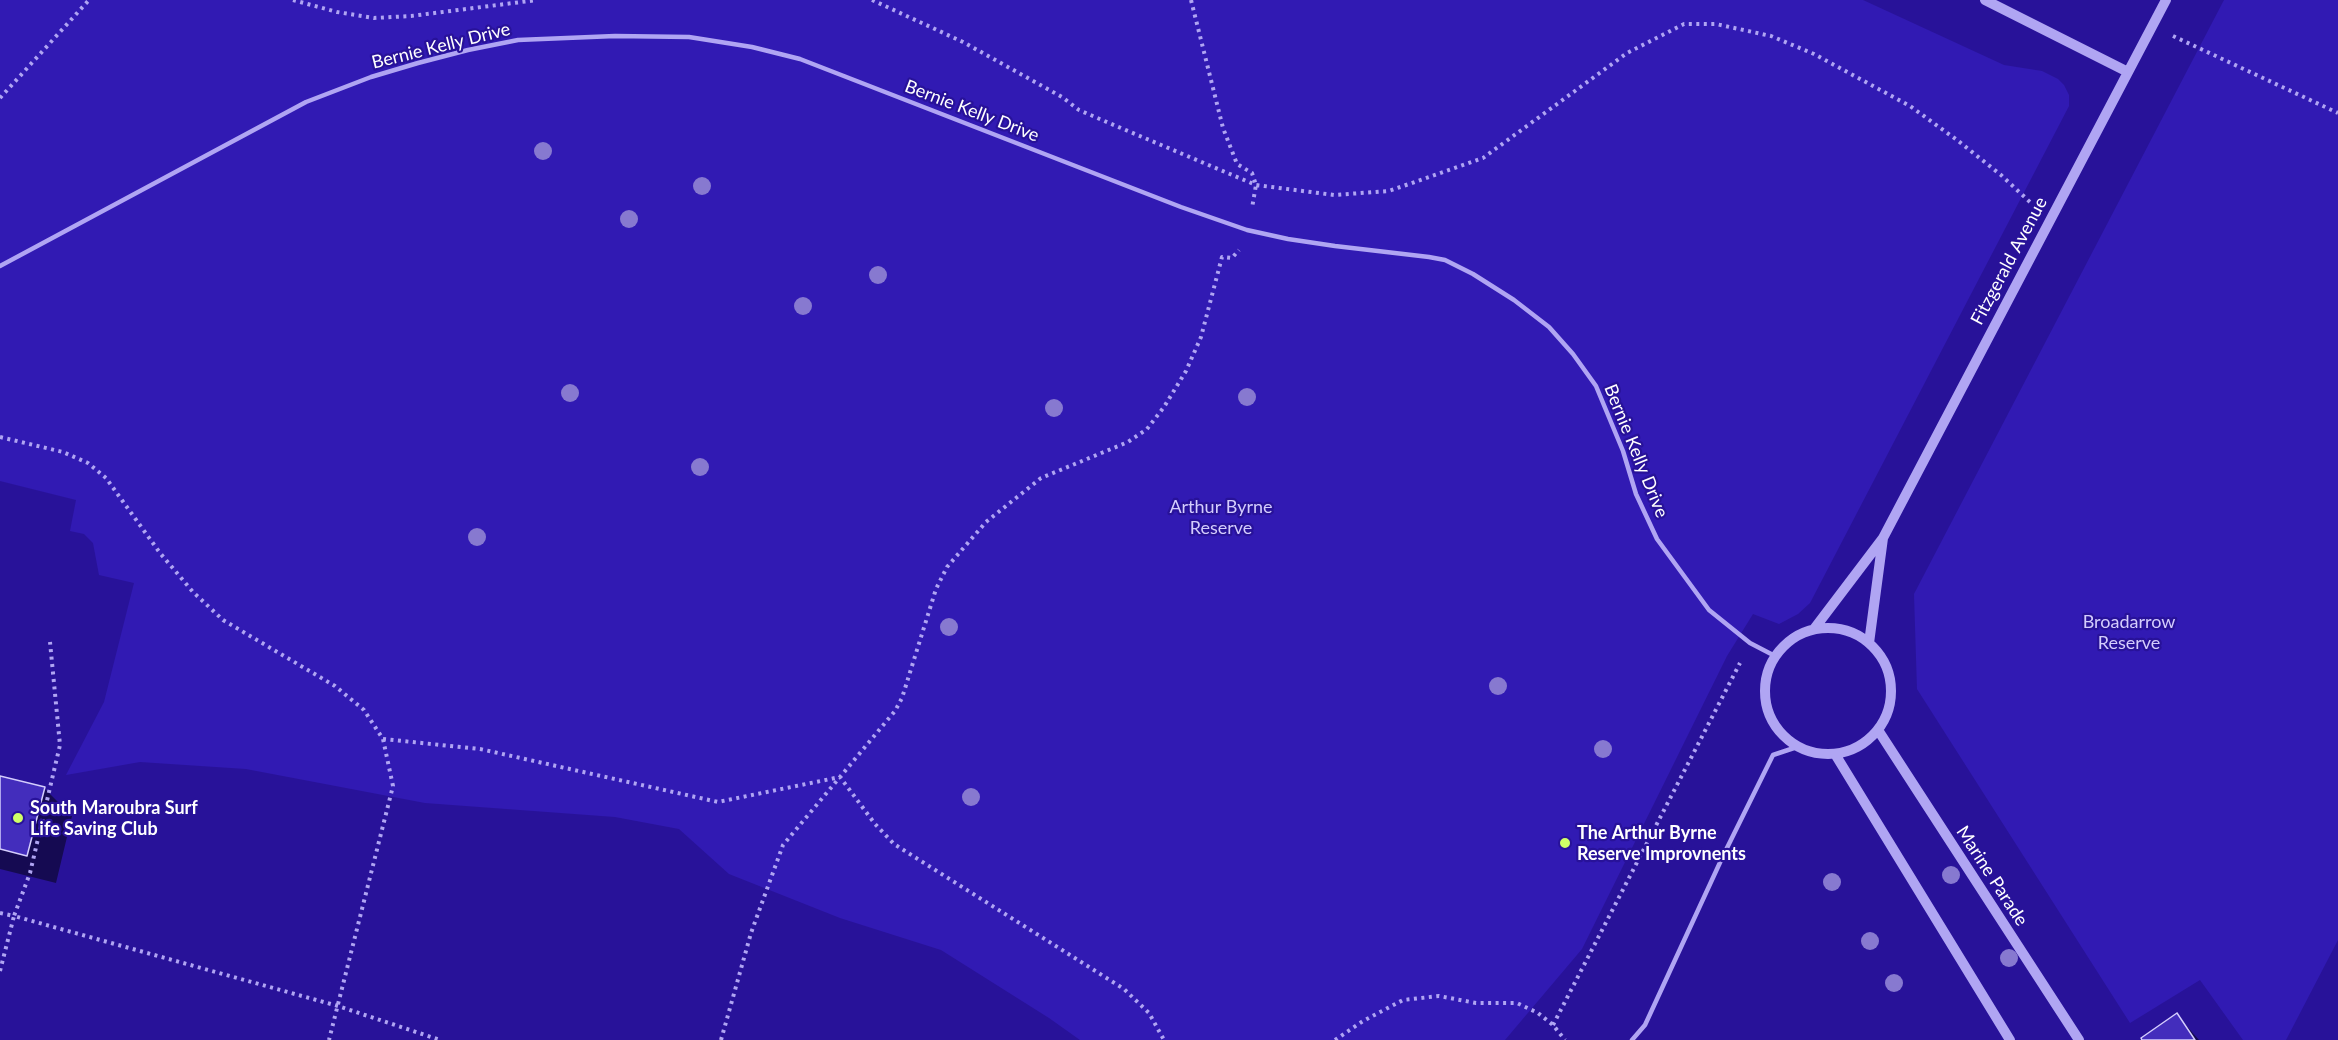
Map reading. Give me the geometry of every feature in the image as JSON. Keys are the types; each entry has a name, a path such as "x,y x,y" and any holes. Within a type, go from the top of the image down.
{"street":[{"path":"1985,0 2128,72"},
{"name":"Fitzgerald Avenue","path":"1814,629 1883,538 2166,0"},
{"name":"Fitzgerald Avenue","path":"1869,643 1883,538"},
{"path":"1834,628 1852,632 1869,643 1881,657 1889,675 1891,694 1887,713 1878,730 1866,742 1851,750 1835,754 1812,753 1797,747 1782,735 1771,720 1765,702 1765,683 1775,656 1795,636 1814,629 1834,628"},
{"name":"Marine Parade","path":"1878,730 2079,1040"},
{"path":"1835,754 2010,1040"}],"lane":[{"name":"Bernie Kelly Drive","path":"0,266 306,102 371,77 468,50 518,40 615,36 689,37 752,46 800,59 1181,207 1247,230 1288,239 1445,260 1473,274 1514,300 1549,327 1596,386 1623,451 1636,494 1657,539 1709,610 1750,643 1775,656"},
{"path":"1632,1040 1645,1025 1723,856 1773,755 1797,747"}],"path":[{"path":"0,98 90,0"},
{"path":"293,0 337,12 374,18 421,15 537,0"},
{"path":"872,0 963,42 1062,97 1079,110 1256,185 1334,195 1389,191 1483,158 1636,48 1684,24 1716,24 1771,36 1814,54 1910,106 2001,175 2049,220"},
{"path":"722,1040 751,933 783,845 896,711 936,589 947,567 986,522 1041,478 1128,442 1147,429 1164,407 1186,371 1201,337 1222,257 1232,258 1239,250 1247,230 1256,185 1252,172 1237,164 1223,128 1191,0"},
{"path":"2152,27 2338,113"},
{"path":"0,437 63,452 88,463 106,478 160,553 193,592 223,620 335,686 364,710 383,739 393,786 329,1040"},
{"path":"0,971 14,916 30,873 60,745 50,642"},
{"path":"1553,1024 1742,661"},
{"path":"383,739 480,749 718,802 840,777"},
{"path":"840,777 875,824 894,844 1124,989 1149,1013 1164,1040"},
{"path":"0,913 338,1006 440,1040"},
{"path":"1335,1040 1363,1021 1403,1000 1439,996 1476,1003 1517,1004 1538,1013 1553,1024 1565,1040"}],"green space":[{"name":"Arthur Byrne Reserve","path":"0,0 1863,0 2004,65 2042,71 2058,79 2069,95 2069,106 1810,603 1798,614 1779,624 1753,614 1727,656 1582,949 1505,1040 1080,1040 941,950 840,918 729,874 679,829 615,817 425,803 246,769 140,762 66,775 104,702 134,583 99,575 93,543 84,534 70,531 76,500 0,481"},
{"name":"Broadarrow Reserve","path":"2224,0 2338,0 2338,940 2286,1040 2243,1040 2200,980 2130,1023 1917,689 1914,594"}],"building":[{"name":"South Maroubra Surf Life Saving Club","path":"0,776 45,787 27,856 0,849"},
{"path":"2177,1013 2195,1040 2142,1040 2141,1038"}],"place":[{"name":"South Maroubra Surf Life Saving Club","path":"18,818"},
{"name":"The Arthur Byrne Reserve Improvnents","path":"1565,843"}]}
